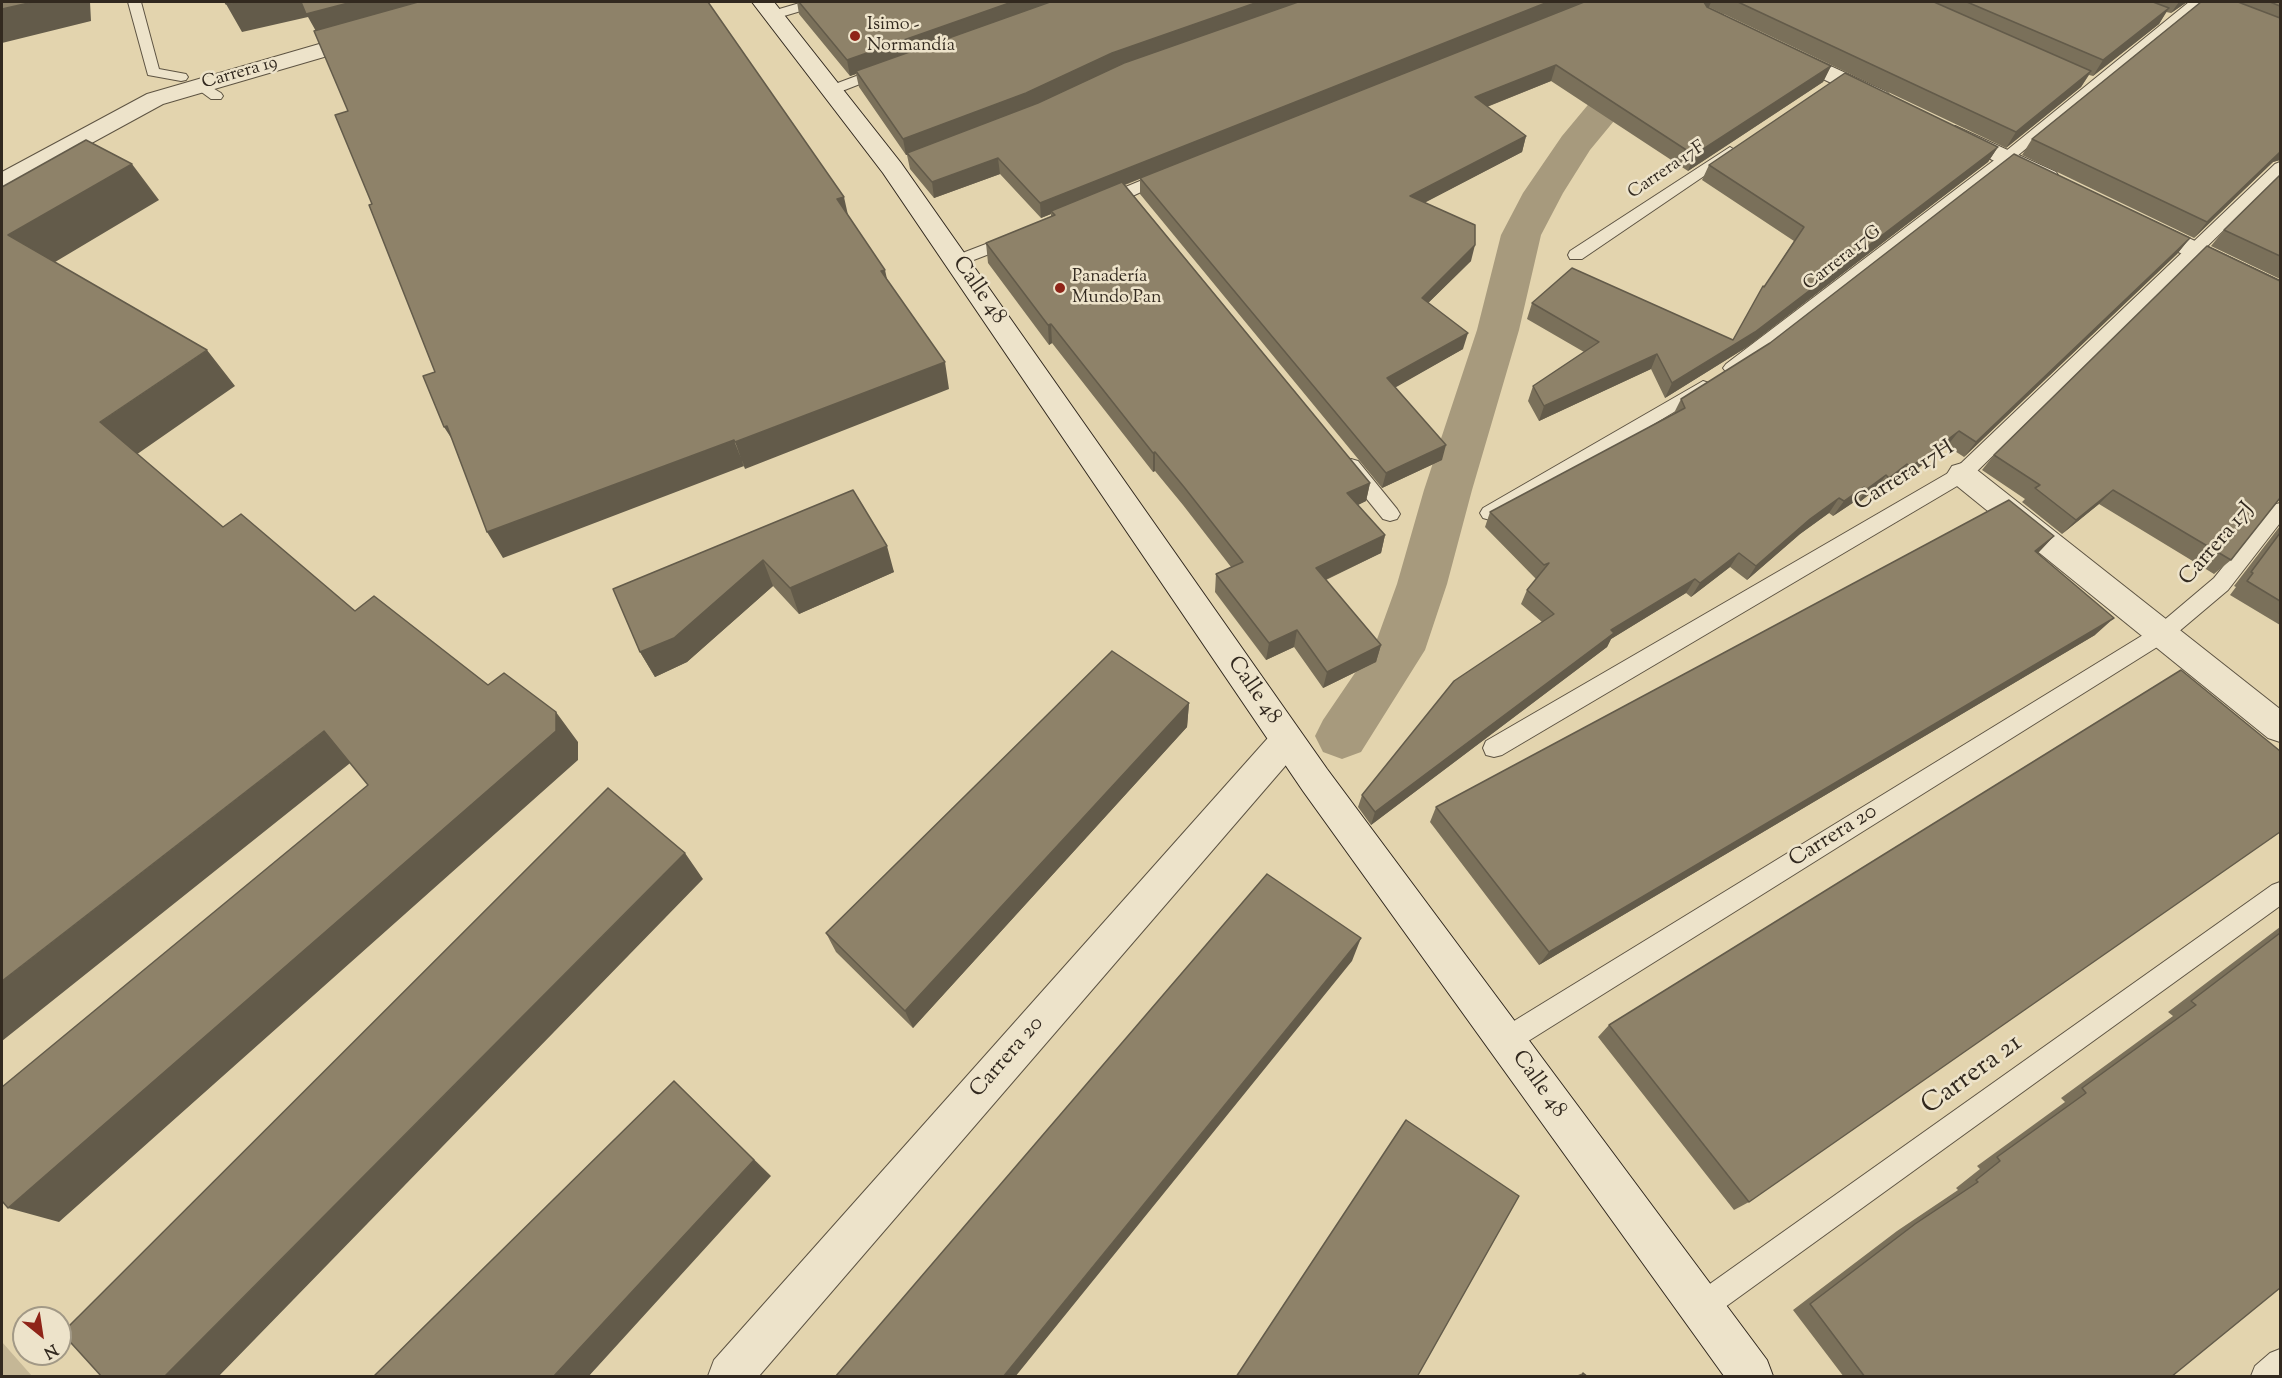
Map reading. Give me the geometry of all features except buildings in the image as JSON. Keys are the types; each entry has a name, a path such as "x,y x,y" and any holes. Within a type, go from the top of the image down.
{"street":[{"name":"Calle 48","path":"768,8 832,90 897,165 958,261 1281,732 1751,1377"},
{"name":"Carrera 19","path":"2,182 155,99 200,86 373,26"},
{"path":"1764,42 1831,84 1902,108"},
{"path":"1933,123 2069,188"},
{"path":"2122,214 2280,291"},
{"path":"1962,474 2280,728"},
{"name":"Carrera 20","path":"730,1377 1281,732"}],"lane":[{"path":"134,2 153,72 200,86"},
{"path":"768,8 816,2"},
{"name":"Carrera 17G","path":"1490,513 1706,386 1754,353 2006,158 2089,83 2167,20 2197,2"},
{"path":"832,90 896,66"},
{"name":"Carrera 17F","path":"1576,255 1746,141"},
{"name":"Carrera 17H","path":"1494,747 1962,474 2280,167"},
{"path":"1085,210 1131,197 1179,170"},
{"path":"958,261 1032,231"},
{"path":"1338,450 1390,514"},
{"name":"Carrera 17J","path":"2163,633 2221,584 2280,510"},
{"name":"Carrera 20","path":"1505,1041 2163,633"},
{"name":"Carrera 21","path":"1700,1308 2280,893"},
{"path":"2265,1377 2280,1363"}],"shaded area":[{"path":"2,1342 12,1353 12,1366 23,1366 32,1376 2,1376"}],"waterway":[{"path":"1342,736 1399,650 1422,584 1448,490 1498,330 1521,235 1543,193 1575,144 1620,90 1694,16 1721,2"}],"place":[{"name":"Isimo - Normandía","path":"855,36"},
{"name":"Panadería Mundo Pan","path":"1060,288"}]}
